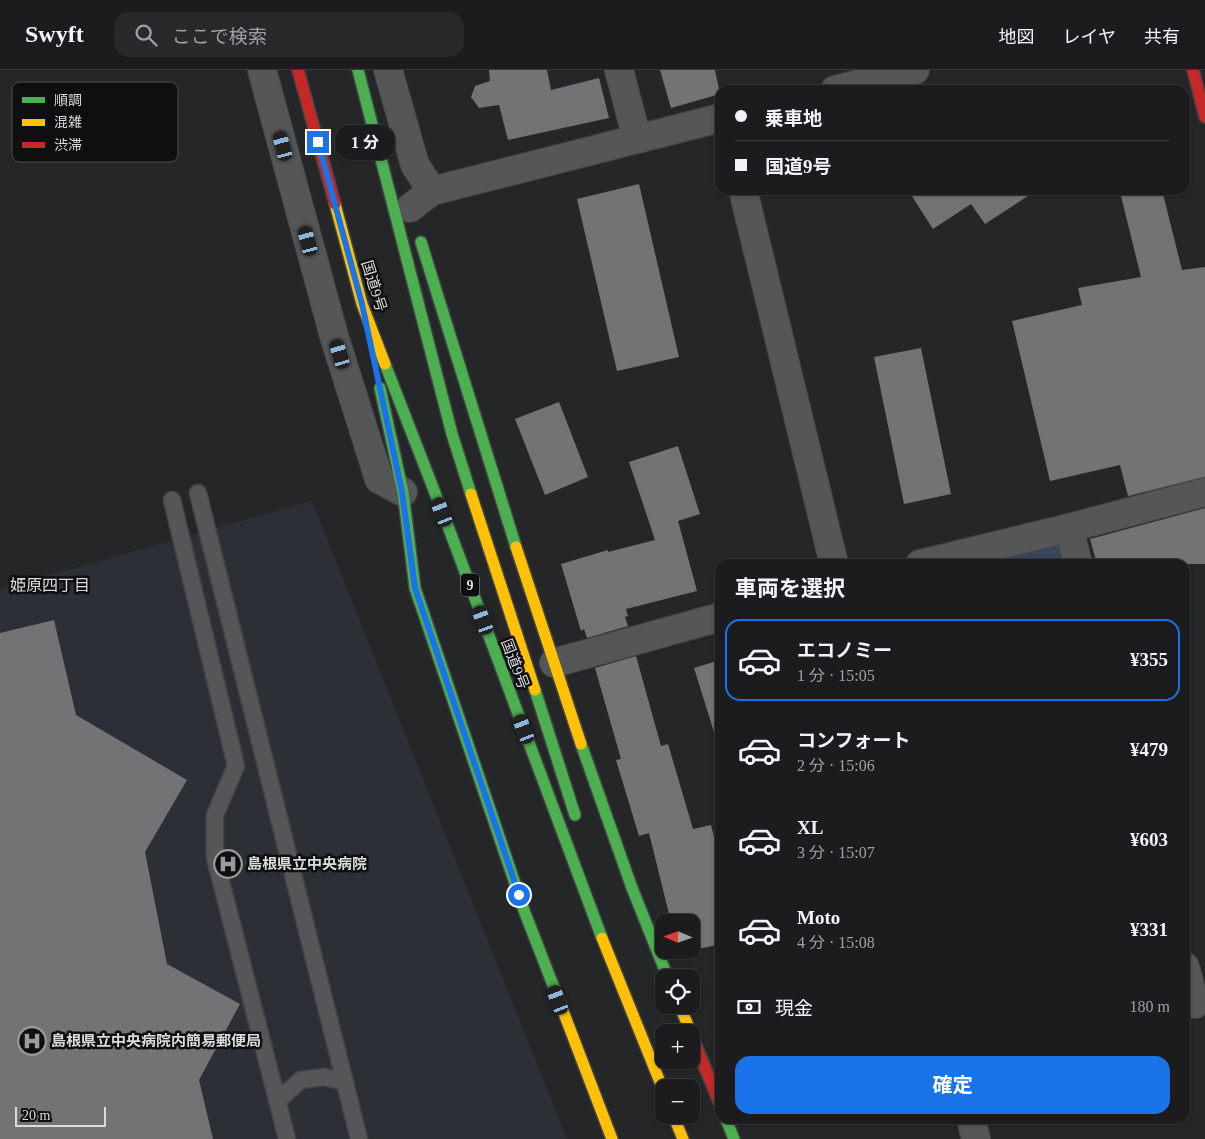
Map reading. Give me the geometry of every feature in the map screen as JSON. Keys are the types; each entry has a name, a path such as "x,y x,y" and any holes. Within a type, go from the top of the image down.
{"main road":[{"name":"国道9号","path":"298,70 362,304 456,548 612,965 659,1079"},
{"name":"国道9号","path":"358,70 452,434 579,827"},
{"path":"1193,70 1205,117"},
{"name":"国道9号","path":"366,101 399,181"},
{"path":"411,213 554,663 636,899 664,969"},
{"name":"9","path":"362,304 402,492 415,588 525,914 612,1139"},
{"path":"626,966 663,1079"},
{"path":"700,1055 715,1092"},
{"path":"677,1124 683,1139"},
{"path":"728,1124 734,1139"}],"street":[{"path":"262,70 334,336 379,479 402,492"},
{"path":"388,70 415,165 432,191"},
{"path":"619,70 637,139"},
{"path":"852,85 900,72"},
{"path":"411,213 432,191 715,119"},
{"path":"743,195 833,559"},
{"path":"941,559 1205,492"},
{"path":"1069,528 1077,559"},
{"path":"554,663 715,618"},
{"path":"1190,986 1195,1004"},
{"path":"972,1124 976,1139"}],"lane":[{"path":"198,493 359,1139"},
{"path":"172,500 236,766 215,815 215,858 286,1139"},
{"path":"276,1101 301,1080 324,1077 345,1082"}],"shaded area":[{"name":"島根県立中央病院","path":"312,501 567,1139 0,1139 0,589"},
{"path":"1063,541 1068,559 994,559"}],"building":[{"path":"489,70 547,70 551,90 599,78 609,118 508,140 499,105 479,108 471,97 475,86 490,81"},
{"path":"660,70 715,70 718,85 715,85 715,95 671,108"},
{"path":"639,184 679,357 617,371 577,199"},
{"path":"911,195 1029,195 985,224 971,204 933,229"},
{"path":"1163,195 1182,270 1205,267 1205,477 1128,496 1120,465 1050,481 1012,321 1082,305 1078,288 1141,277 1121,196"},
{"path":"921,348 951,494 904,504 874,357"},
{"path":"559,402 588,477 545,495 515,419"},
{"path":"678,446 700,514 678,521 697,591 626,609 628,616 625,617 628,626 587,638 584,629 581,631 561,564 608,550 608,552 655,540 629,462"},
{"path":"1205,508 1205,564 1190,564 1190,559 1096,559 1090,539"},
{"path":"54,620 76,715 187,780 145,852 167,964 240,1004 199,1080 213,1139 0,1139 0,633"},
{"path":"636,656 661,746 668,744 693,829 711,825 715,841 715,945 700,949 700,914 669,914 649,833 639,836 616,760 621,759 595,668"},
{"path":"715,662 715,732 714,732 694,668"}],"traffic: fast":[{"path":"358,70 452,434 471,494"},
{"path":"421,242 516,547"},
{"path":"385,364 449,529 602,938"},
{"path":"380,388 403,492 415,588 525,913 560,1003"},
{"path":"535,690 575,815"},
{"path":"581,744 632,888 664,969"},
{"path":"728,1124 734,1139"}],"traffic: slow":[{"path":"335,204 362,304 385,364"},
{"path":"471,494 535,690"},
{"path":"516,547 581,744"},
{"path":"602,938 659,1079"},
{"path":"560,1003 612,1139"},
{"path":"683,1014 687,1024"},
{"path":"677,1124 683,1139"}],"traffic: jam":[{"path":"298,70 335,204"},
{"path":"1193,70 1205,117"},
{"path":"700,1056 715,1092"}],"place":[{"name":"島根県立中央病院","path":"228,864"},
{"name":"島根県立中央病院内簡易郵便局","path":"32,1041"}],"district":[{"name":"姫原四丁目","path":"50,585"}],"route":[{"path":"318,142 362,304 402,492 415,588 519,895"}]}
